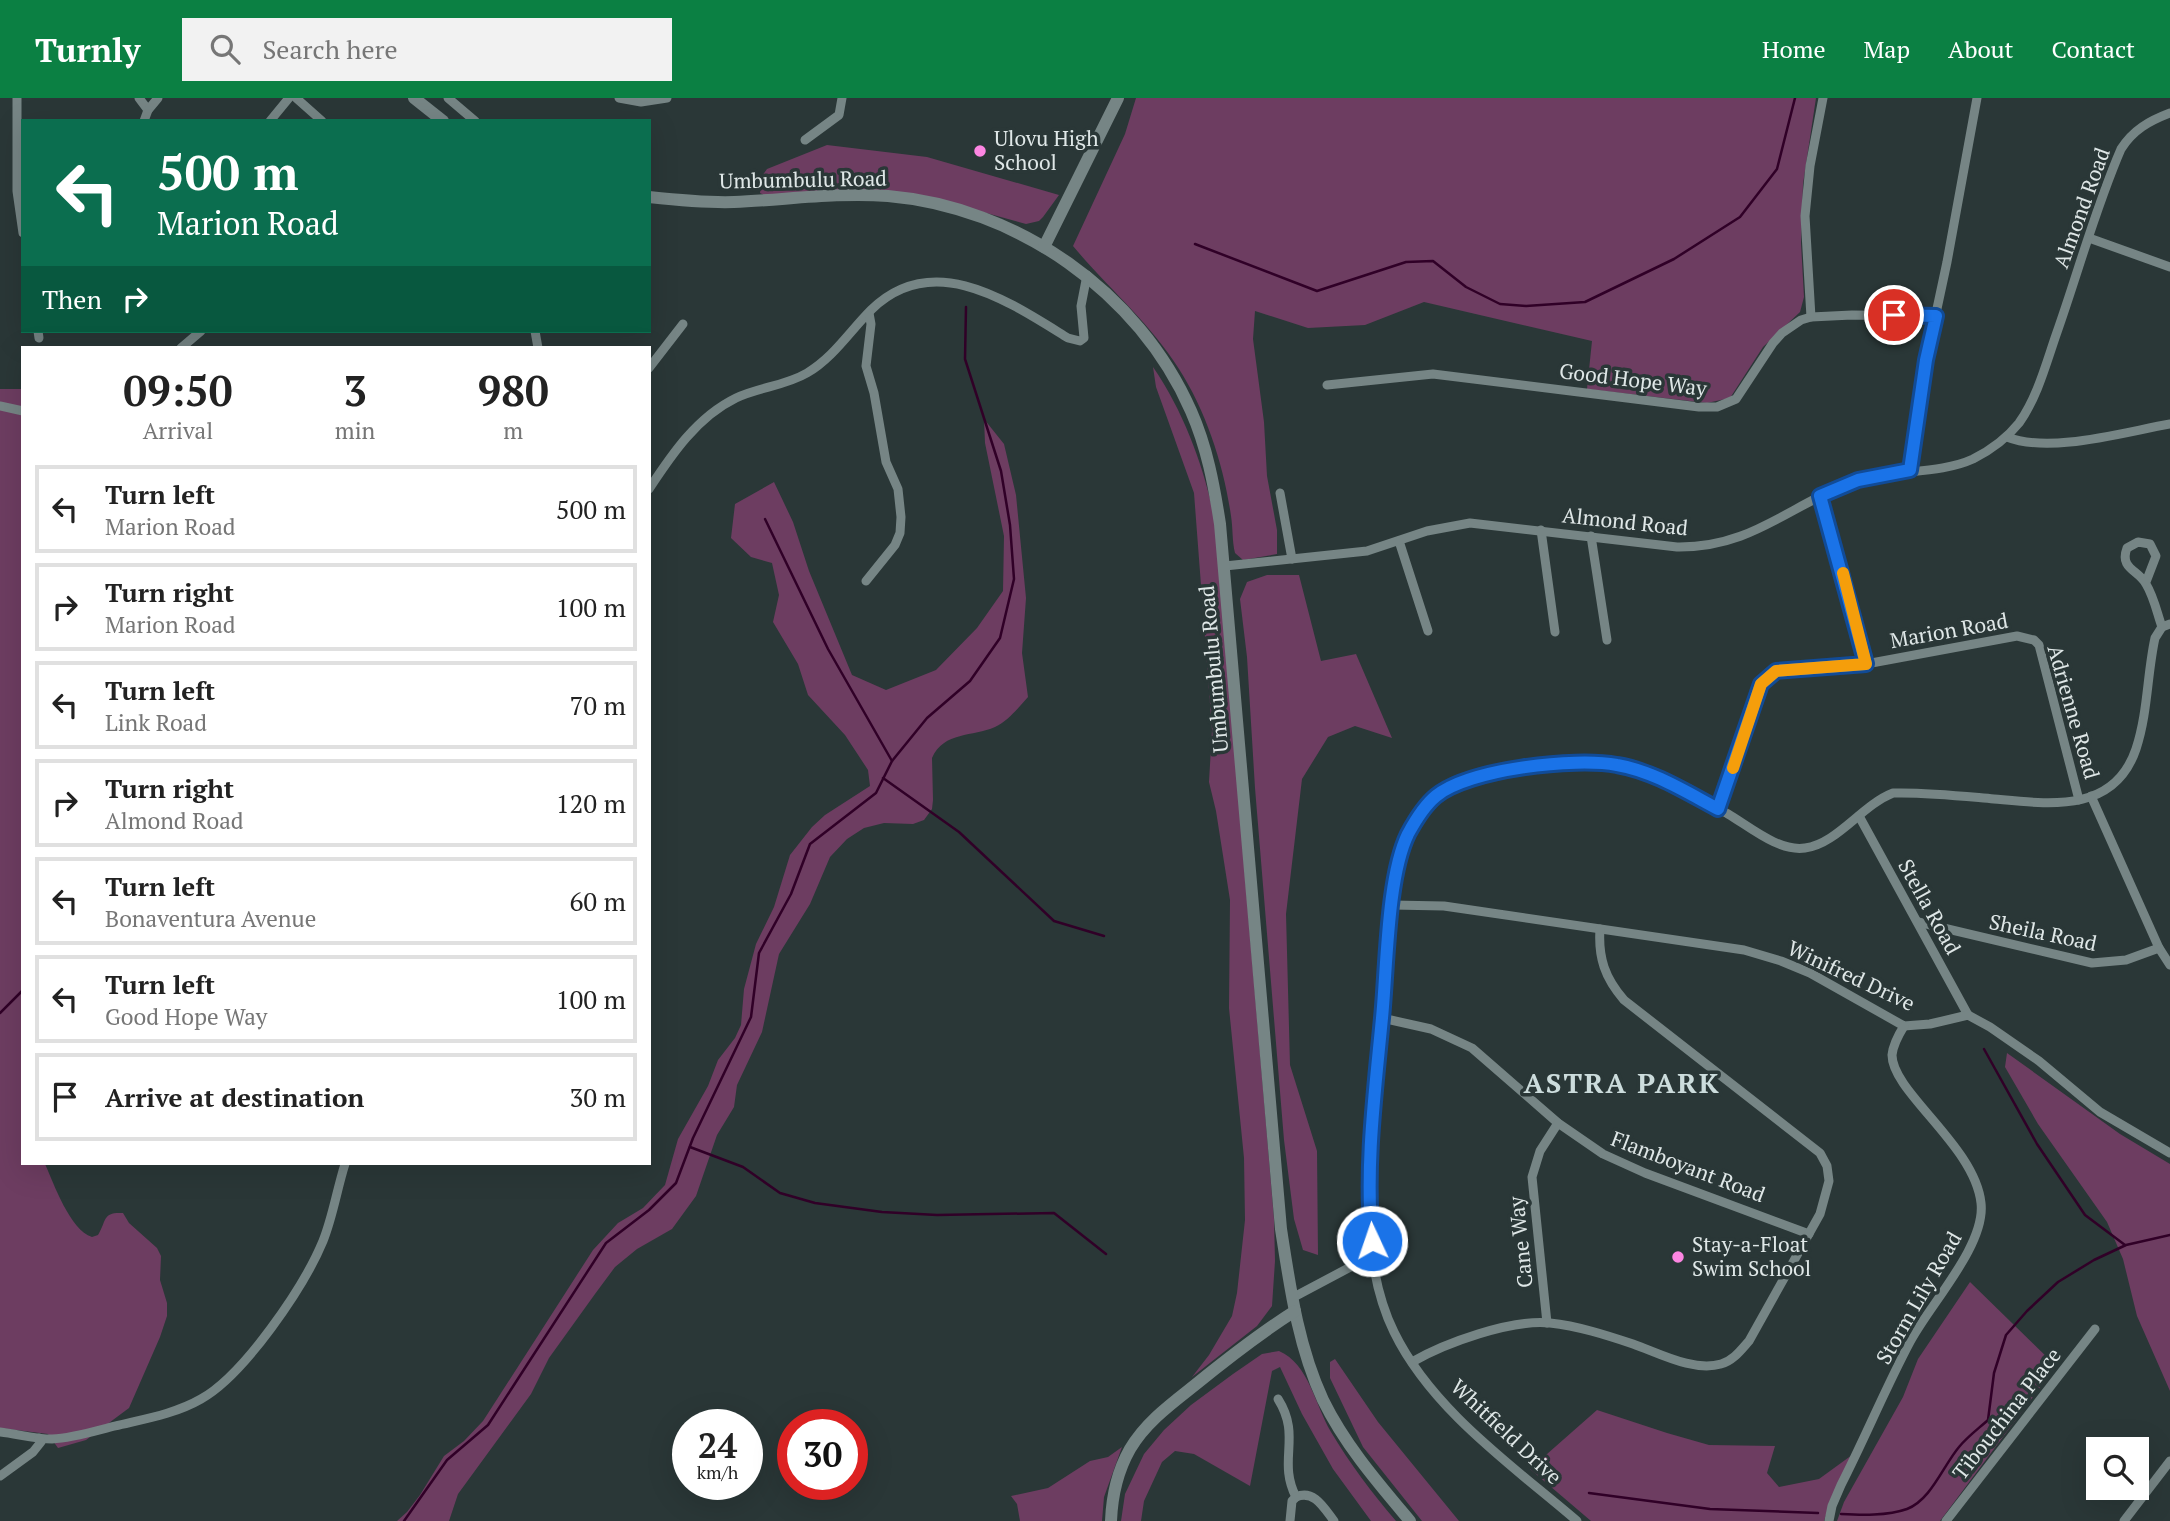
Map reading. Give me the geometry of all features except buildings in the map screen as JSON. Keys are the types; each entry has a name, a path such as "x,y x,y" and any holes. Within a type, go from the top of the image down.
{"main road":[{"path":"414,98 440,119"},
{"path":"1044,247 1118,98"},
{"name":"Umbumbulu Road","path":"651,198 732,202 887,196 940,204 986,220 1044,247 1087,275 1123,309 1158,353 1191,411 1209,462 1220,523 1281,1229 1294,1311 1327,1407 1369,1472 1410,1521"},
{"path":"1111,1521 1112,1494 1119,1472 1130,1448 1146,1427 1237,1351 1294,1311"}],"street":[{"path":"17,98 17,191 21,219"},
{"path":"139,98 148,110"},
{"path":"145,119 158,98"},
{"path":"272,119 289,98"},
{"path":"296,98 320,119"},
{"path":"448,98 473,119"},
{"path":"620,98 641,102 667,98"},
{"path":"805,141 839,115 842,98"},
{"path":"1811,317 1805,216 1814,139 1823,98"},
{"path":"1910,470 1926,360 1977,98"},
{"name":"Almond Road","path":"1225,566 1367,551 1449,525 1470,523 1699,548 1749,534 1820,496 1858,480 1960,464 1991,449 2007,437 2020,421 2035,391 2112,170 2128,136 2140,127 2170,113"},
{"path":"2089,238 2170,267"},
{"path":"651,486 673,452 714,412 737,398 806,374 836,349 869,313 894,292 907,286 935,280 973,287 1068,338 1080,341 1084,338 1081,306 1087,275"},
{"path":"866,581 895,545 900,533 901,517 898,489 886,462 874,393 866,366 871,324 869,313"},
{"name":"Good Hope Way","path":"1327,385 1433,374 1717,407 1736,400 1782,332 1801,320 1852,314 1936,316"},
{"path":"651,365 683,324"},
{"path":"183,346 199,333"},
{"path":"0,406 21,411"},
{"path":"2007,437 2021,443 2053,445 2170,424"},
{"path":"1280,493 1292,559"},
{"path":"1820,496 1866,664"},
{"path":"1541,530 1555,632"},
{"path":"1591,536 1607,640"},
{"path":"1399,541 1428,631"},
{"path":"2146,582 2156,556 2150,544 2138,542 2127,548 2126,562 2129,569 2146,582 2166,626"},
{"name":"Whitfield Drive","path":"1577,1521 1468,1426 1412,1362 1393,1330 1378,1290 1373,1255 1370,1158 1392,905 1401,856 1407,836 1418,817 1436,796 1464,780 1481,775 1588,762 1615,764 1645,772 1788,848 1803,849 1823,842 1859,816 1874,801 1893,793 2048,804 2079,800 2108,788 2119,779 2136,750 2155,638 2166,626"},
{"name":"Marion Road","path":"1718,809 1761,684 1769,675 1785,669 1866,664 2008,637 2028,638"},
{"name":"Adrienne Road","path":"2028,638 2034,640 2041,650 2079,800"},
{"path":"2091,796 2159,948 2170,965"},
{"name":"Stella Road","path":"1859,816 1968,1015"},
{"name":"Winifred Drive","path":"1392,905 1444,906 1744,950 1810,973 1904,1026 1930,1024 1968,1015"},
{"name":"Sheila Road","path":"1918,922 2092,963 2126,960 2159,948"},
{"path":"1412,1362 1459,1340 1497,1329 1547,1322 1588,1330 1680,1361 1708,1366 1724,1363 1741,1352 1749,1341 1809,1234 1828,1188 1827,1166 1820,1153 1624,1000 1604,972 1599,945 1600,929"},
{"path":"1968,1015 2039,1061 2100,1112 2170,1153"},
{"name":"Flamboyant Road","path":"1382,1018 1431,1029 1472,1048 1558,1123 1603,1154 1809,1234"},
{"name":"Storm Lily Road","path":"1829,1521 1840,1485 1902,1357 1924,1318 1967,1255 1982,1219 1979,1189 1970,1167 1911,1093 1894,1065 1892,1054 1904,1026"},
{"name":"Cane Way","path":"1547,1322 1532,1177 1540,1151 1558,1123"},
{"path":"0,1432 39,1438 65,1437 162,1415 192,1404 224,1384 238,1371 277,1318 316,1256 328,1225 345,1165"},
{"path":"1292,1298 1373,1255"},
{"name":"Tibouchina Place","path":"1946,1521 2095,1329"},
{"path":"1278,1399 1289,1420 1291,1434 1288,1478 1296,1497"},
{"path":"0,1476 36,1450 41,1442 39,1438"},
{"path":"2124,1521 2170,1461"},
{"path":"1290,1521 1292,1501 1305,1494 1316,1499 1334,1521"}],"shaded area":[{"path":"1136,98 1816,98 1803,184 1801,243 1804,297 1800,312 1763,347 1730,398 1707,403 1587,389 1592,341 1424,302 1365,325 1308,328 1255,311 1253,339 1264,422 1267,476 1277,530 1277,554 1243,560 1235,553 1228,497 1219,459 1189,385 1155,336 1073,246 1125,134"},
{"path":"827,145 927,157 1059,195 1039,221 1026,224 950,203 766,196 760,193 762,176 767,169"},
{"path":"1153,367 1175,403 1192,440 1215,519 1274,1219 1272,1306 1257,1326 1192,1377 1209,1355 1232,1316 1245,1220 1244,1158 1229,1008 1230,900 1209,782 1212,730 1194,493 1156,387"},
{"path":"0,389 21,389 21,1165 45,1165 70,1216 84,1233 92,1237 98,1235 108,1216 123,1213 129,1223 157,1248 161,1256 160,1280 167,1303 167,1316 129,1408 86,1440 58,1448 48,1434 0,1428"},
{"path":"984,419 1004,444 1016,495 1026,598 1022,653 1028,697 1013,714 995,727 951,739 937,749 932,758 932,809 924,820 913,824 884,823 864,828 847,839 830,857 810,904 779,954 762,1032 737,1085 734,1107 717,1135 696,1196 672,1229 637,1249 615,1267 549,1358 531,1394 458,1494 449,1521 397,1521 420,1495 444,1456 464,1441 483,1421 593,1250 618,1223 643,1208 665,1185 678,1139 708,1086 718,1060 735,1038 741,1025 744,989 756,944 774,907 790,855 825,815 870,786 868,770 845,735 808,695 798,664 773,622 779,595 772,563 751,557 731,538 735,504 774,482 793,522 809,571 852,675 886,690 936,670 977,628 1003,591 1004,536 985,443"},
{"path":"1267,575 1299,575 1321,661 1356,654 1392,738 1355,726 1328,737 1302,779 1286,914 1290,1065 1317,1151 1318,1255 1303,1250 1294,1219 1284,1140 1247,657 1240,599 1247,582"},
{"path":"2007,1053 2120,1134 2170,1164 2170,1391 2137,1316 2123,1259 2107,1222 2038,1124 2005,1067"},
{"path":"1970,1282 2056,1366 1940,1521 1837,1521 1844,1502 1903,1397 1918,1359"},
{"path":"1279,1351 1298,1365 1338,1444 1396,1521 1371,1521 1333,1469 1302,1414 1280,1367 1272,1371 1250,1486 1194,1454 1175,1451 1162,1462 1144,1501 1141,1521 1121,1521 1125,1494 1144,1454 1164,1430 1191,1405 1262,1354"},
{"path":"1335,1359 1378,1422 1459,1521 1422,1521 1363,1447 1330,1378 1330,1362"},
{"path":"1597,1410 1709,1445 1775,1446 1767,1473 1779,1487 1819,1479 1852,1455 1832,1496 1824,1521 1591,1521 1530,1469"},
{"path":"1122,1447 1104,1497 1102,1521 1020,1521 1017,1504 1011,1496 1048,1488 1090,1461 1108,1457"}],"waterway":[{"path":"1195,244 1317,291 1406,262 1433,261 1466,287 1500,304 1526,306 1585,302 1674,259 1740,217 1777,169 1795,98"},
{"path":"404,1521 447,1460 488,1425 606,1243 649,1210 676,1183 693,1138 751,1017 759,953 791,894 810,844 876,793 892,761 927,718 970,681 1000,638 1014,579 1010,525 1001,471 965,359 966,307"},
{"path":"765,519 828,649 892,761"},
{"path":"883,778 959,832 1054,921 1104,936"},
{"path":"0,1013 21,992"},
{"path":"1984,1049 2037,1144 2085,1215 2125,1245"},
{"path":"690,1147 743,1167 780,1193 815,1203 882,1212 937,1215 1054,1213 1106,1254"},
{"path":"1841,1514 1891,1513 1915,1505 1936,1482 1959,1447 1988,1420 1994,1373 2006,1335 2027,1311 2058,1282 2094,1260 2126,1245 2170,1235"},
{"path":"1589,1493 1710,1509 1818,1513"}],"slow traffic":[{"path":"1733,768 1761,684 1769,675 1785,669 1866,664 1843,573"}],"place":[{"name":"Ulovu High School","path":"980,151"},
{"name":"Stay-a-Float Swim School","path":"1678,1257"}],"district":[{"name":"ASTRA PARK","path":"1622,1083"}],"route":[{"path":"1372,1241 1369,1183 1373,1119 1392,905 1407,836 1418,817 1436,796 1464,780 1552,765 1588,762 1615,764 1645,772 1718,809 1761,684 1769,675 1785,669 1866,664 1820,496 1858,480 1910,470 1926,360 1936,316 1894,315"}]}
